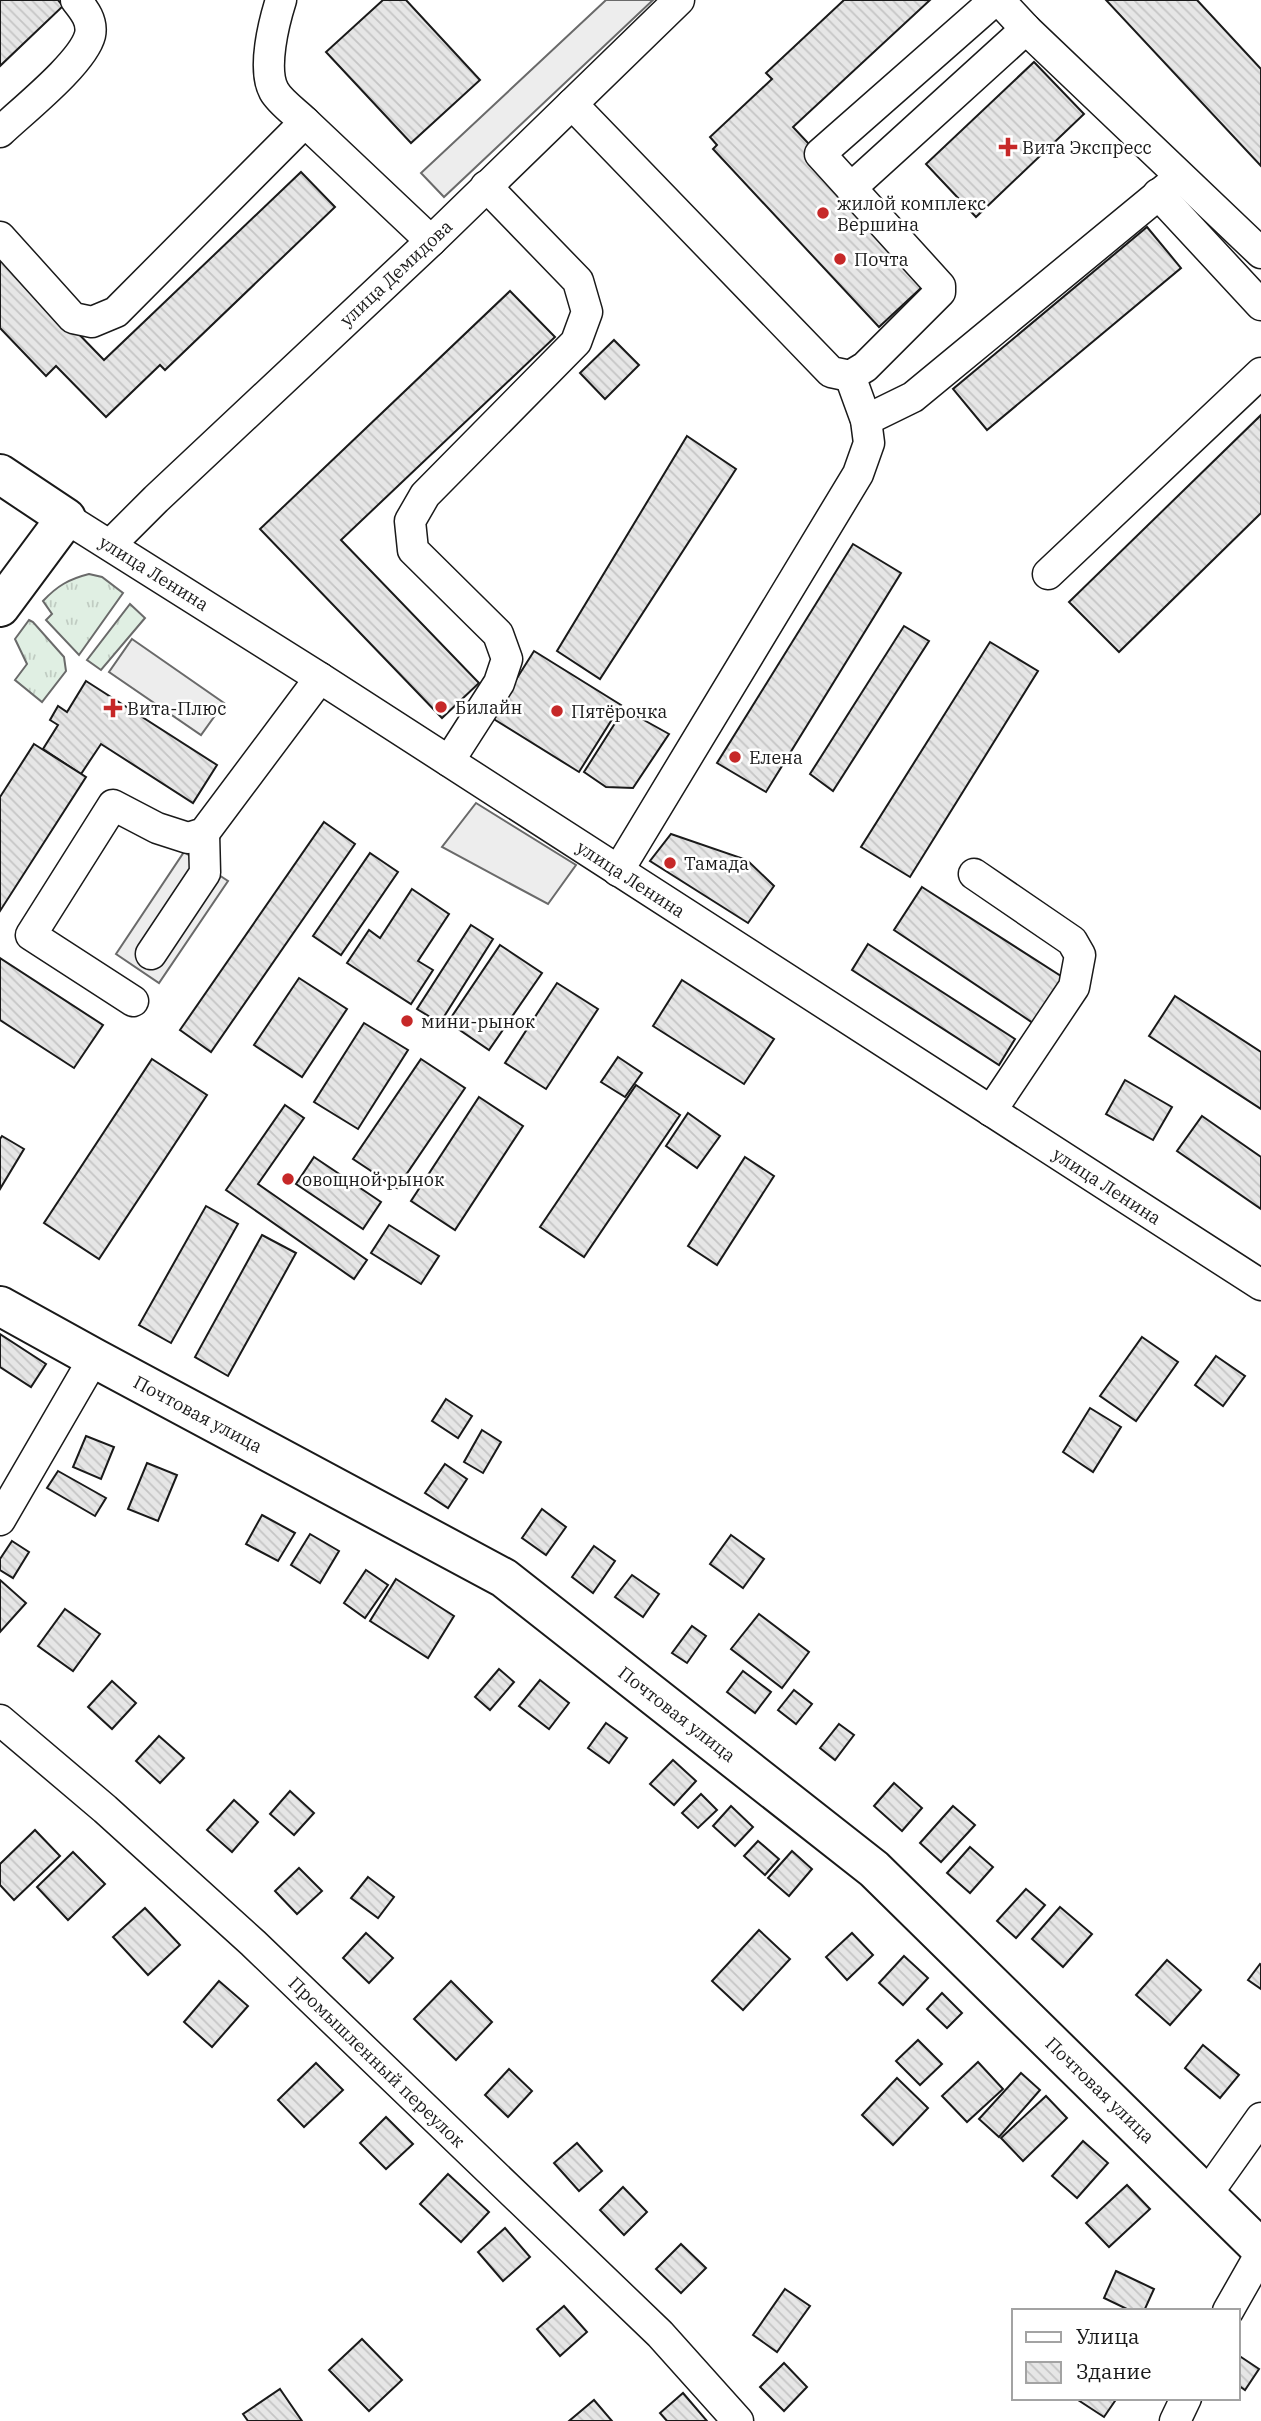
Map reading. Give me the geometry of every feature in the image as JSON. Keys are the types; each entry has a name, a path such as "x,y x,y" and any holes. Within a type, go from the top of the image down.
{"main road":[{"name":"улица Ленина","path":"0,474 66,518"},
{"path":"0,607 66,518"},
{"name":"Почтовая улица","path":"0,1306 504,1578 874,1869 1207,2194 1261,2251"}],"street":[{"path":"0,132 72,63 83,48 91,33 88,15 76,0"},
{"path":"281,0 271,30 269,64 273,91 431,241"},
{"name":"улица Демидова","path":"110,545 431,241 678,0"},
{"path":"572,104 831,372 850,376 865,367 940,292 940,286 820,154 997,0 1169,185 1261,306"},
{"path":"851,188 1026,29"},
{"path":"0,237 74,317 92,321 116,312 305,122"},
{"path":"1169,185 1261,253"},
{"path":"866,420 914,397 1169,185"},
{"path":"449,761 499,683 506,659 498,634 413,550 410,521 425,495 576,342 587,312 578,281 486,187"},
{"path":"1048,574 1261,373"},
{"path":"618,871 858,474 869,443 866,420 850,376"},
{"name":"улица Ленина","path":"66,518 320,678 1261,1285"},
{"path":"150,954 205,873 204,834 320,678"},
{"path":"133,1001 31,935 113,805 157,828 188,838 204,834"},
{"path":"974,874 1072,941 1080,955 1079,972 1074,987 991,1111"},
{"path":"0,1520 93,1358"},
{"name":"Промышленный переулок","path":"0,1720 105,1809 254,1943 660,2334 738,2421"},
{"path":"1207,2194 1261,2118"},
{"path":"1229,2309 1261,2251"},
{"path":"1175,2421 1185,2400"}],"green space":[{"path":"89,574 102,577 123,593 79,655 46,620 52,614 43,601 64,584"},
{"path":"130,604 145,618 101,670 87,660"},
{"path":"29,620 64,657 66,671 42,702 15,680 27,664 15,639"}],"shaded area":[{"path":"606,0 653,0 444,197 421,173"},
{"path":"132,639 224,703 201,735 109,672"},
{"path":"476,803 576,865 548,904 442,847"},
{"path":"184,852 228,881 159,983 116,954"}],"building":[{"path":"0,0 58,0 63,6 0,66"},
{"path":"383,0 406,0 480,80 411,143 326,52"},
{"name":"жилой комплекс Вершина","path":"844,0 930,0 793,127 935,279 933,277 879,327 713,149 717,145 710,137 772,79 766,73"},
{"path":"1106,0 1197,0 1261,69 1261,166"},
{"path":"1034,62 1084,114 976,217 926,164"},
{"path":"301,172 335,207 165,370 160,365 106,417 56,366 46,376 0,328 0,253 104,360"},
{"path":"1147,227 1181,268 987,430 953,389"},
{"path":"510,291 555,337 341,540 479,683 442,718 260,529"},
{"path":"614,340 639,365 605,399 580,373"},
{"path":"1261,415 1261,513 1119,652 1069,602"},
{"path":"687,436 736,469 600,679 557,651"},
{"path":"853,544 901,573 766,792 717,763"},
{"path":"904,626 929,641 833,791 810,774"},
{"path":"990,642 1038,671 910,877 861,847"},
{"name":"Пятёрочка","path":"534,651 621,705 579,772 492,718"},
{"path":"86,681 217,765 193,803 101,744 81,774 43,749 58,725 50,720 58,706 67,712"},
{"path":"624,709 669,734 633,788 606,787 584,772"},
{"path":"34,744 86,777 0,911 0,797"},
{"path":"324,822 355,844 211,1052 180,1030"},
{"path":"671,834 747,860 774,886 748,923 650,861"},
{"path":"370,853 398,872 341,955 313,936"},
{"path":"922,887 1064,978 1033,1023 894,930"},
{"path":"412,889 449,914 418,961 433,970 411,1004 347,963 369,930 380,938"},
{"path":"471,925 493,939 440,1023 417,1009"},
{"path":"868,944 1015,1039 999,1065 852,970"},
{"path":"500,945 542,973 489,1050 448,1022"},
{"path":"0,958 103,1025 74,1068 0,1020"},
{"path":"299,978 347,1009 302,1077 254,1045"},
{"path":"682,980 774,1039 744,1084 653,1026"},
{"path":"557,983 598,1009 546,1089 505,1063"},
{"path":"1175,996 1261,1052 1261,1109 1149,1036"},
{"path":"364,1023 408,1050 358,1129 314,1102"},
{"path":"618,1057 642,1073 625,1097 601,1082"},
{"path":"152,1059 207,1095 99,1259 44,1223"},
{"path":"421,1059 465,1088 397,1188 353,1159"},
{"path":"1125,1080 1172,1107 1153,1140 1106,1114"},
{"path":"636,1085 680,1115 584,1257 540,1227"},
{"path":"479,1097 523,1126 455,1230 411,1201"},
{"path":"285,1105 304,1118 258,1184 367,1260 354,1279 226,1190"},
{"path":"688,1113 720,1136 697,1168 666,1146"},
{"path":"1202,1116 1261,1157 1261,1209 1177,1151"},
{"path":"2,1136 24,1149 0,1189 0,1139"},
{"path":"314,1157 381,1202 363,1229 296,1184"},
{"path":"745,1157 774,1176 717,1265 688,1246"},
{"path":"206,1206 238,1224 171,1343 139,1325"},
{"path":"389,1225 439,1256 421,1284 371,1253"},
{"path":"262,1235 296,1253 228,1376 195,1357"},
{"path":"0,1334 46,1364 31,1387 0,1367"},
{"path":"1142,1337 1178,1362 1136,1421 1100,1396"},
{"path":"1216,1356 1245,1376 1223,1406 1195,1385"},
{"path":"446,1399 472,1416 458,1438 432,1421"},
{"path":"1090,1408 1121,1427 1093,1472 1063,1452"},
{"path":"482,1430 501,1442 483,1473 464,1462"},
{"path":"86,1436 114,1447 101,1479 73,1467"},
{"path":"147,1463 177,1475 158,1521 128,1509"},
{"path":"445,1464 467,1479 448,1508 425,1493"},
{"path":"58,1471 106,1498 95,1516 47,1488"},
{"path":"542,1509 566,1527 546,1555 522,1538"},
{"path":"262,1515 295,1533 278,1561 246,1544"},
{"path":"310,1534 339,1551 320,1583 291,1565"},
{"path":"731,1535 764,1559 743,1588 710,1564"},
{"path":"12,1541 29,1552 13,1578 0,1570 0,1559"},
{"path":"594,1546 615,1561 593,1593 572,1577"},
{"path":"366,1570 388,1585 365,1618 344,1603"},
{"path":"632,1575 659,1594 643,1617 615,1597"},
{"path":"396,1579 454,1616 428,1658 370,1621"},
{"path":"0,1580 26,1603 0,1632"},
{"path":"65,1609 100,1634 73,1671 38,1646"},
{"path":"759,1614 809,1652 782,1688 731,1649"},
{"path":"692,1626 706,1636 687,1663 672,1653"},
{"path":"499,1669 514,1682 490,1710 475,1697"},
{"path":"743,1671 771,1692 755,1713 727,1692"},
{"path":"540,1680 569,1703 549,1729 519,1706"},
{"path":"112,1681 136,1703 112,1729 88,1707"},
{"path":"794,1690 812,1704 796,1724 778,1710"},
{"path":"606,1723 627,1738 609,1763 588,1748"},
{"path":"839,1724 854,1735 835,1760 820,1748"},
{"path":"159,1736 184,1758 160,1783 136,1761"},
{"path":"673,1760 696,1781 674,1805 650,1784"},
{"path":"894,1783 922,1808 902,1831 874,1806"},
{"path":"290,1791 314,1813 294,1835 270,1814"},
{"path":"701,1794 717,1810 698,1828 682,1813"},
{"path":"234,1800 258,1822 232,1852 207,1830"},
{"path":"731,1806 753,1827 735,1846 713,1826"},
{"path":"953,1806 975,1825 941,1862 920,1843"},
{"path":"35,1830 60,1856 14,1900 0,1885 0,1864"},
{"path":"758,1841 779,1859 765,1875 744,1856"},
{"path":"970,1847 993,1867 970,1893 947,1873"},
{"path":"792,1851 812,1869 789,1896 768,1878"},
{"path":"73,1852 105,1884 68,1920 37,1887"},
{"path":"299,1868 322,1891 297,1914 275,1891"},
{"path":"368,1877 394,1897 378,1918 351,1898"},
{"path":"1026,1889 1045,1905 1016,1938 997,1921"},
{"path":"1060,1907 1092,1934 1063,1967 1032,1939"},
{"path":"145,1908 180,1945 148,1975 113,1937"},
{"path":"759,1930 790,1959 743,2010 712,1981"},
{"path":"366,1933 393,1958 369,1983 343,1958"},
{"path":"852,1933 873,1955 847,1980 826,1957"},
{"path":"904,1956 928,1978 903,2005 879,1983"},
{"path":"1167,1960 1201,1990 1170,2025 1136,1995"},
{"path":"1261,1965 1261,1989 1248,1980"},
{"path":"219,1981 248,2006 212,2047 184,2022"},
{"path":"451,1981 492,2022 456,2060 414,2019"},
{"path":"942,1993 962,2013 947,2028 927,2009"},
{"path":"918,2040 942,2064 920,2085 896,2061"},
{"path":"1203,2045 1239,2075 1220,2098 1185,2068"},
{"path":"978,2062 1003,2089 967,2122 942,2096"},
{"path":"316,2063 343,2090 304,2127 278,2100"},
{"path":"509,2069 532,2091 508,2117 485,2095"},
{"path":"1021,2073 1040,2090 999,2137 979,2119"},
{"path":"897,2078 928,2108 893,2145 862,2115"},
{"path":"1046,2096 1067,2118 1023,2161 1001,2138"},
{"path":"386,2117 413,2144 386,2169 360,2143"},
{"path":"1083,2141 1108,2163 1077,2198 1052,2176"},
{"path":"577,2143 602,2171 579,2191 554,2163"},
{"path":"448,2174 489,2212 461,2242 420,2204"},
{"path":"1127,2185 1150,2209 1109,2247 1086,2223"},
{"path":"623,2187 647,2212 624,2235 600,2210"},
{"path":"505,2228 530,2257 503,2281 478,2252"},
{"path":"681,2244 706,2268 681,2293 656,2269"},
{"path":"1116,2271 1154,2289 1145,2309 1127,2309 1104,2298"},
{"path":"785,2289 810,2306 777,2352 753,2335"},
{"path":"564,2306 587,2332 560,2356 537,2329"},
{"path":"362,2339 402,2380 369,2411 329,2370"},
{"path":"1240,2356 1259,2369 1245,2390 1240,2386"},
{"path":"784,2363 807,2387 784,2411 760,2387"},
{"path":"280,2389 302,2421 248,2421 243,2414"},
{"path":"683,2393 707,2421 667,2421 660,2413"},
{"path":"594,2400 612,2421 569,2421"},
{"path":"1078,2400 1116,2400 1104,2417"}],"place":[{"name":"Вита Экспресс","path":"1008,147"},
{"name":"жилой комплекс Вершина","path":"823,213"},
{"name":"Почта","path":"840,259"},
{"name":"Билайн","path":"441,707"},
{"name":"Вита-Плюс","path":"113,708"},
{"name":"Пятёрочка","path":"557,711"},
{"name":"Елена","path":"735,757"},
{"name":"Тамада","path":"670,863"},
{"name":"мини-рынок","path":"407,1021"},
{"name":"овощной рынок","path":"288,1179"}]}
